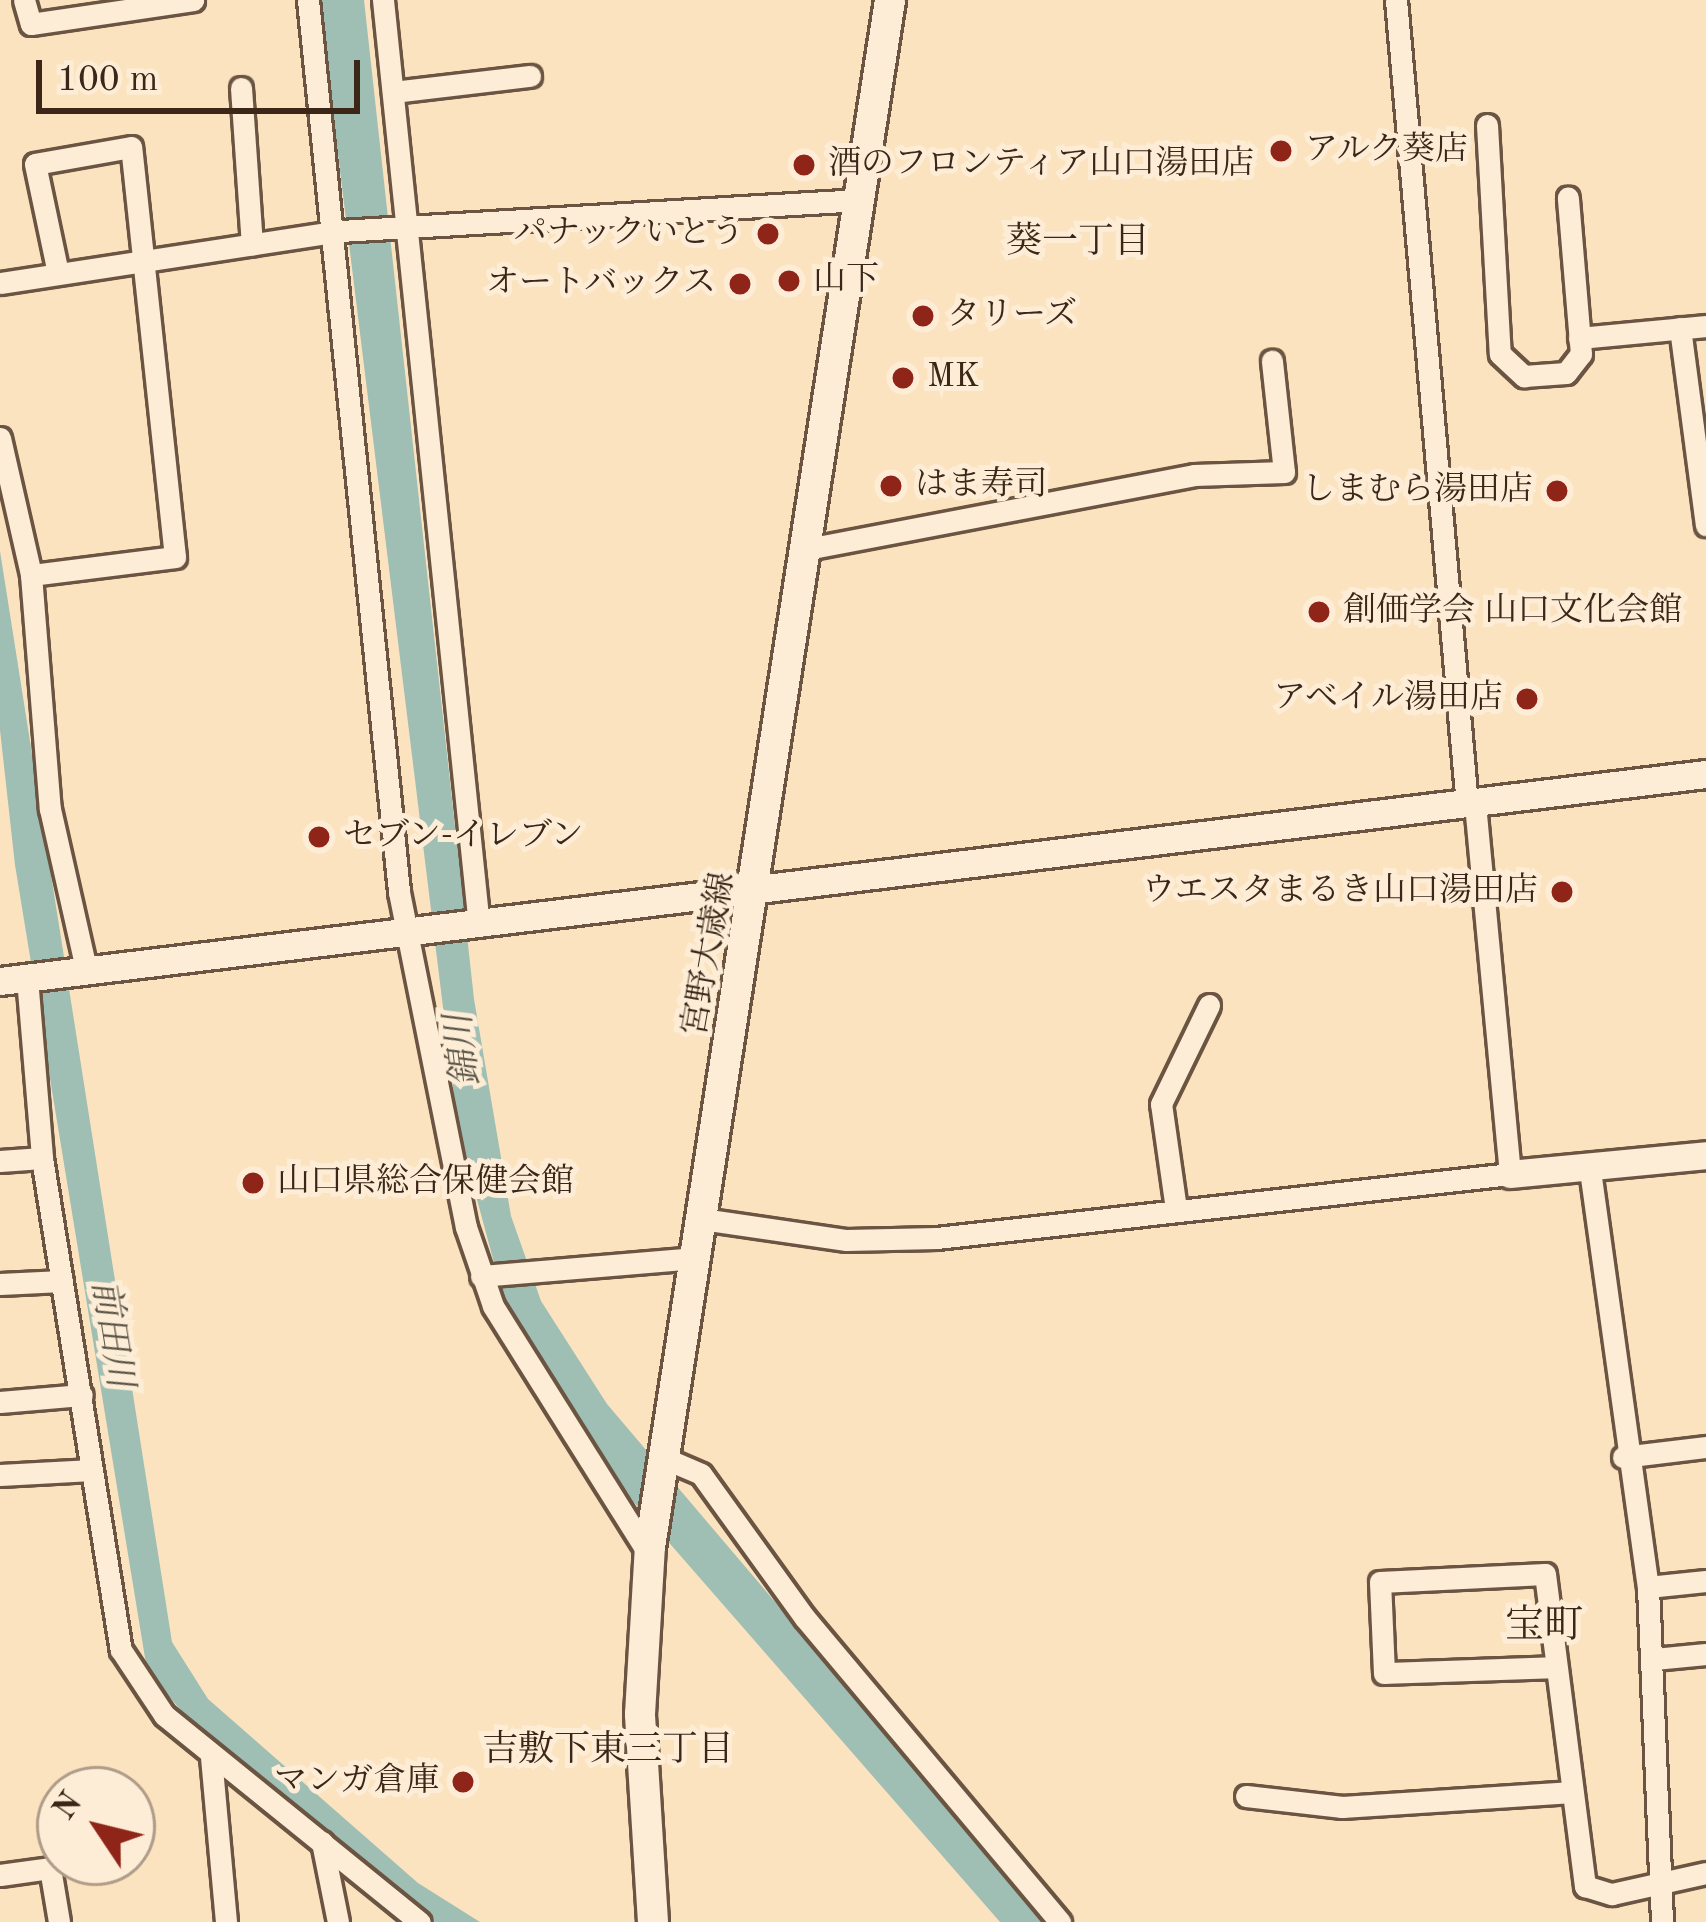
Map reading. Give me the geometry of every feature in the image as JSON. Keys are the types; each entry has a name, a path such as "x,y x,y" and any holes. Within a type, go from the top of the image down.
{"main road":[{"name":"宮野大歳線","path":"653,1922 640,1714 650,1551 758,897 890,0"}],"street":[{"path":"24,0 31,24 193,0"},
{"path":"308,0 337,232 378,729 481,1276 650,1551"},
{"path":"383,0 413,226 475,927"},
{"path":"1396,0 1510,1174"},
{"path":"394,92 530,76"},
{"path":"242,88 252,245"},
{"path":"1487,125 1500,354 1524,376 1565,373 1579,338 1568,198"},
{"path":"31,575 175,557 148,260 130,147 35,164 58,272"},
{"path":"0,283 337,232 860,200"},
{"path":"1579,338 1706,326"},
{"path":"1680,328 1706,525"},
{"path":"807,549 1194,475 1284,472 1272,362"},
{"path":"0,438 31,575 50,808 82,973"},
{"path":"420,1922 164,1715 121,1650 13,979 758,897 1706,774"},
{"path":"1176,1209 1161,1104 1209,1005"},
{"path":"702,1219 846,1240 1148,1220 1176,1209 1706,1155"},
{"path":"0,1161 42,1158"},
{"path":"1590,1170 1623,1457 1648,1587 1666,1877 1662,1922"},
{"path":"481,1276 554,1265 697,1258"},
{"path":"0,1285 62,1281"},
{"path":"0,1402 82,1395"},
{"path":"1623,1457 1706,1448"},
{"path":"666,1464 701,1474 805,1618 1060,1922"},
{"path":"0,1475 92,1470"},
{"path":"1556,1667 1384,1673 1380,1582 1545,1574 1585,1886 1612,1894 1666,1877 1706,1873"},
{"path":"1648,1587 1706,1581"},
{"path":"1654,1659 1706,1654"},
{"path":"211,1757 226,1922"},
{"path":"1246,1796 1342,1808 1573,1792"},
{"path":"322,1842 338,1922"},
{"path":"0,1875 50,1868 59,1922"}],"water":[{"name":"錦川","path":"319,0 364,0 474,999 511,1216 541,1301 607,1404 1047,1922 1000,1922 610,1475 503,1296 458,1129"},
{"name":"前田川","path":"0,551 172,1642 208,1699 418,1883 480,1922 435,1922 414,1907 193,1725 147,1670 15,865 0,730"}],"place":[{"name":"アルク葵店","path":"1281,151"},
{"name":"酒のフロンティア山口湯田店","path":"804,165"},
{"name":"パナックいとう","path":"768,234"},
{"name":"山下","path":"789,281"},
{"name":"オートバックス","path":"740,284"},
{"name":"タリーズ","path":"923,316"},
{"name":"MK","path":"903,378"},
{"name":"はま寿司","path":"891,486"},
{"name":"しまむら湯田店","path":"1557,491"},
{"name":"創価学会 山口文化会館","path":"1319,612"},
{"name":"アベイル湯田店","path":"1527,699"},
{"name":"セブン-イレブン","path":"319,837"},
{"name":"ウエスタまるき山口湯田店","path":"1562,892"},
{"name":"山口県総合保健会館","path":"253,1183"},
{"name":"マンガ倉庫","path":"463,1782"}],"district":[{"name":"葵一丁目","path":"1078,244"},
{"name":"宝町","path":"1544,1627"},
{"name":"吉敷下東三丁目","path":"608,1752"}]}
